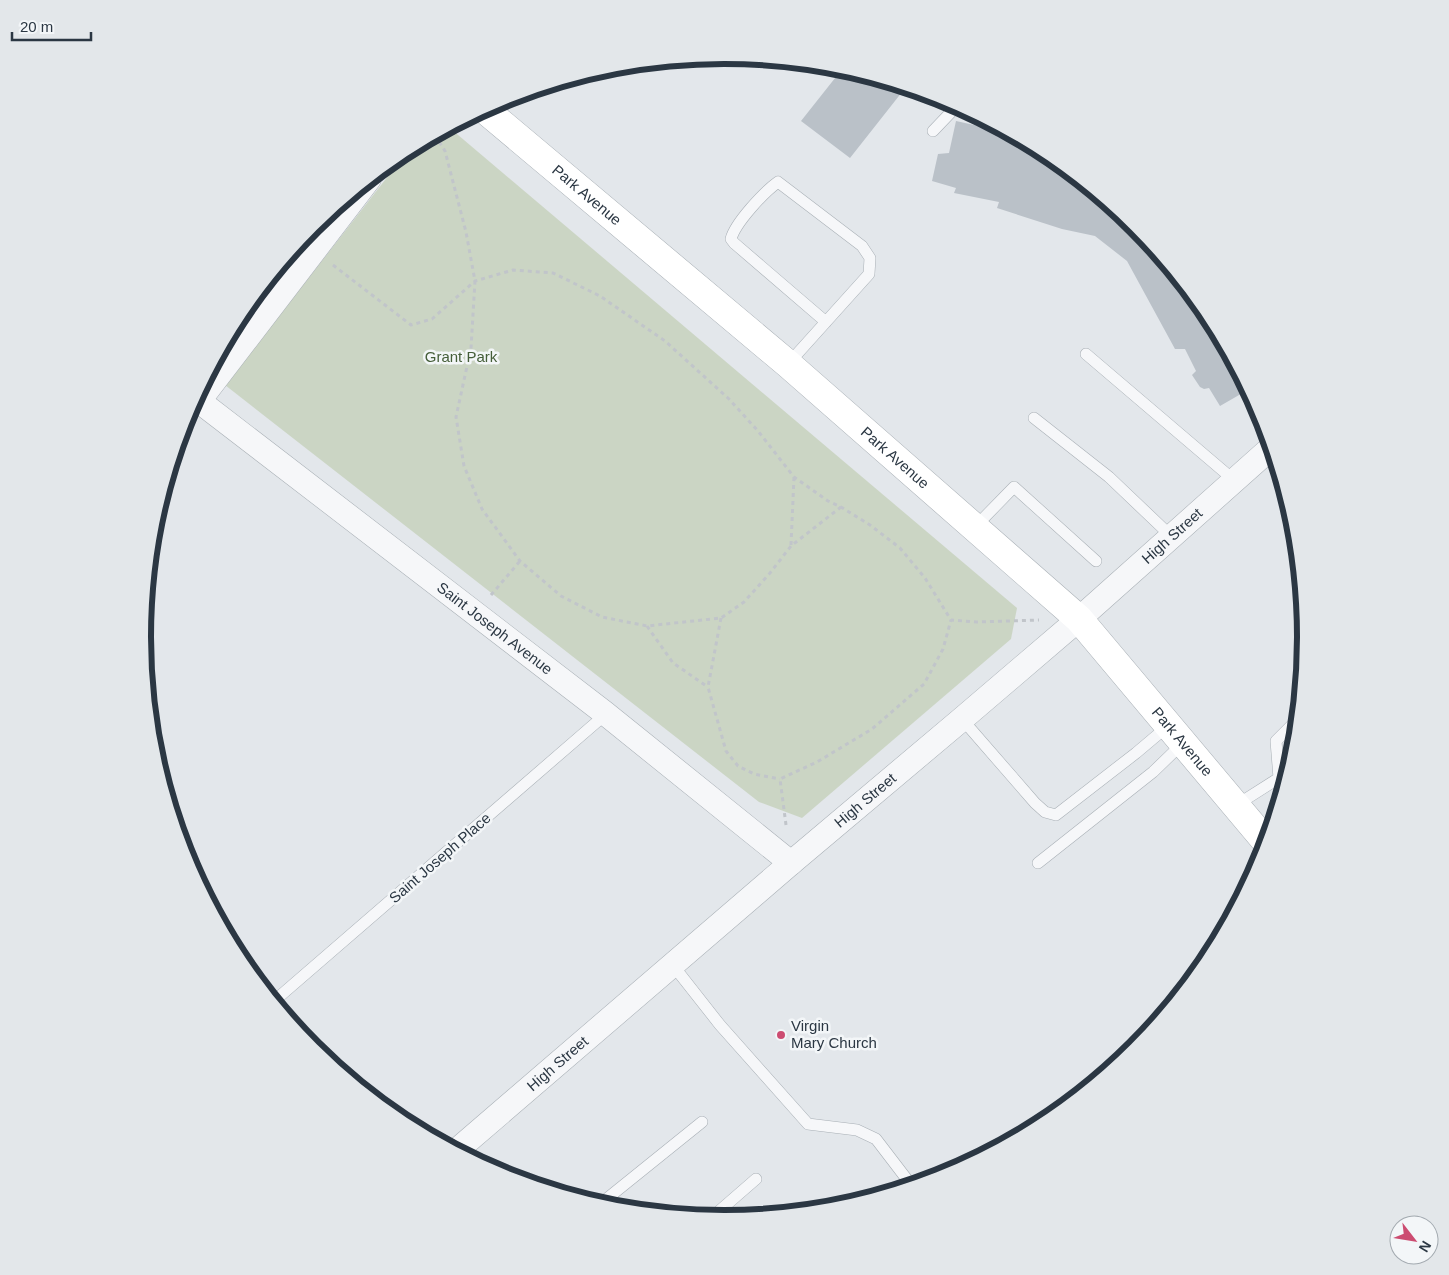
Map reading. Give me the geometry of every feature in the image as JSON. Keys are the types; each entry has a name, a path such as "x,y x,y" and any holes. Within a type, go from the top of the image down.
{"street":[{"name":"Park Avenue","path":"490,114 788,364 1079,619 1262,837"},
{"path":"213,379 353,200"},
{"name":"Saint Joseph Avenue","path":"201,402 606,714 790,863"},
{"name":"High Street","path":"461,1147 790,863 1079,619 1267,451"}],"lane":[{"path":"933,131 952,111"},
{"path":"788,364 826,322 868,274 870,258 862,246 778,182 758,200 733,232 732,239 734,244 826,322"},
{"path":"1086,354 1235,481"},
{"path":"1034,418 1109,476 1172,538"},
{"path":"975,527 1014,487 1096,561"},
{"name":"Saint Joseph Place","path":"278,998 606,714"},
{"path":"962,719 1036,803 1045,812 1056,815 1136,754 1176,734"},
{"path":"1282,772 1276,741 1291,726"},
{"path":"1038,863 1153,772 1176,734"},
{"path":"1235,806 1280,780"},
{"path":"672,964 720,1025 808,1124 857,1130 876,1139 908,1181"},
{"path":"607,1199 702,1122"},
{"path":"719,1211 756,1179"}],"path":[{"path":"439,141 445,151 466,232 475,281 471,348 456,417 464,466 482,509 520,561 561,596 602,617 647,626 721,618 744,602 791,546 841,507"},
{"path":"314,250 411,325 432,319 475,281 513,270 553,273 600,296 665,341 729,399 758,431 794,477 828,501 870,525 900,548 925,578 951,620 943,649 924,684 872,729 817,762 780,779 754,774 738,766 726,751 708,687 721,618"},
{"path":"791,546 794,477"},
{"path":"476,614 520,561"},
{"path":"951,620 976,622 1079,619"},
{"path":"647,626 673,663 708,687"},
{"path":"780,779 790,863"}],"green space":[{"name":"Grant Park","path":"455,132 1017,608 1011,639 802,818 759,802 225,385 394,169"}],"building":[{"path":"837,75 902,92 850,158 801,121"},
{"path":"956,121 987,128 1043,160 1074,182 1130,232 1180,288 1202,319 1243,393 1220,406 1209,388 1204,389 1200,387 1192,375 1196,371 1185,349 1175,349 1127,261 1095,236 1062,229 997,208 999,202 954,193 956,188 932,181 938,154 949,153"}],"place":[{"name":"Virgin Mary Church","path":"781,1035"}]}
